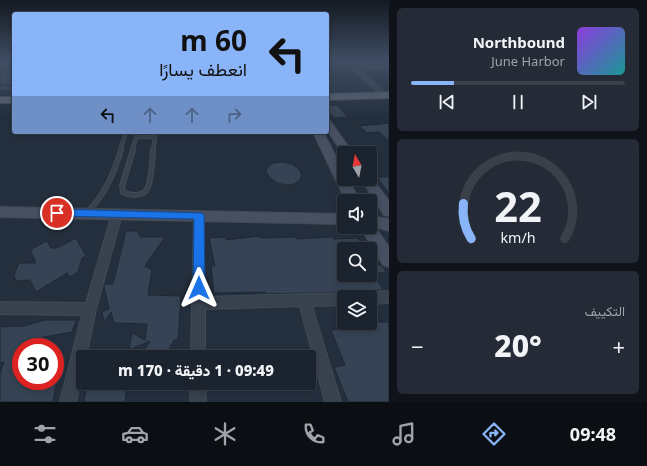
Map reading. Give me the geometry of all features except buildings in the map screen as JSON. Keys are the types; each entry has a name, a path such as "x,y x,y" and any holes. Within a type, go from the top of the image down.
{"main road":[{"path":"0,96 12,96"},
{"path":"329,97 387,97"},
{"path":"329,102 387,97"},
{"path":"0,100 12,100"}],"street":[{"path":"367,80 387,97"},
{"path":"329,126 343,146"},
{"path":"319,134 349,194"},
{"path":"372,186 389,211"},
{"path":"0,212 337,219"},
{"path":"68,402 90,309 117,214"},
{"path":"198,350 199,215"},
{"path":"377,218 389,215"},
{"path":"377,222 389,225"},
{"path":"372,234 389,260"},
{"path":"377,298 389,297"},
{"path":"199,303 337,298"},
{"path":"304,300 333,402"},
{"path":"0,308 90,309"},
{"path":"198,390 198,402"}],"lane":[{"path":"0,88 12,88"},
{"path":"86,213 96,205 105,193 125,134"},
{"path":"138,134 122,186 123,192 128,195 139,195 148,188 156,134"},
{"path":"137,137 155,137"}],"route":[{"path":"57,213 199,215 199,288"}]}
